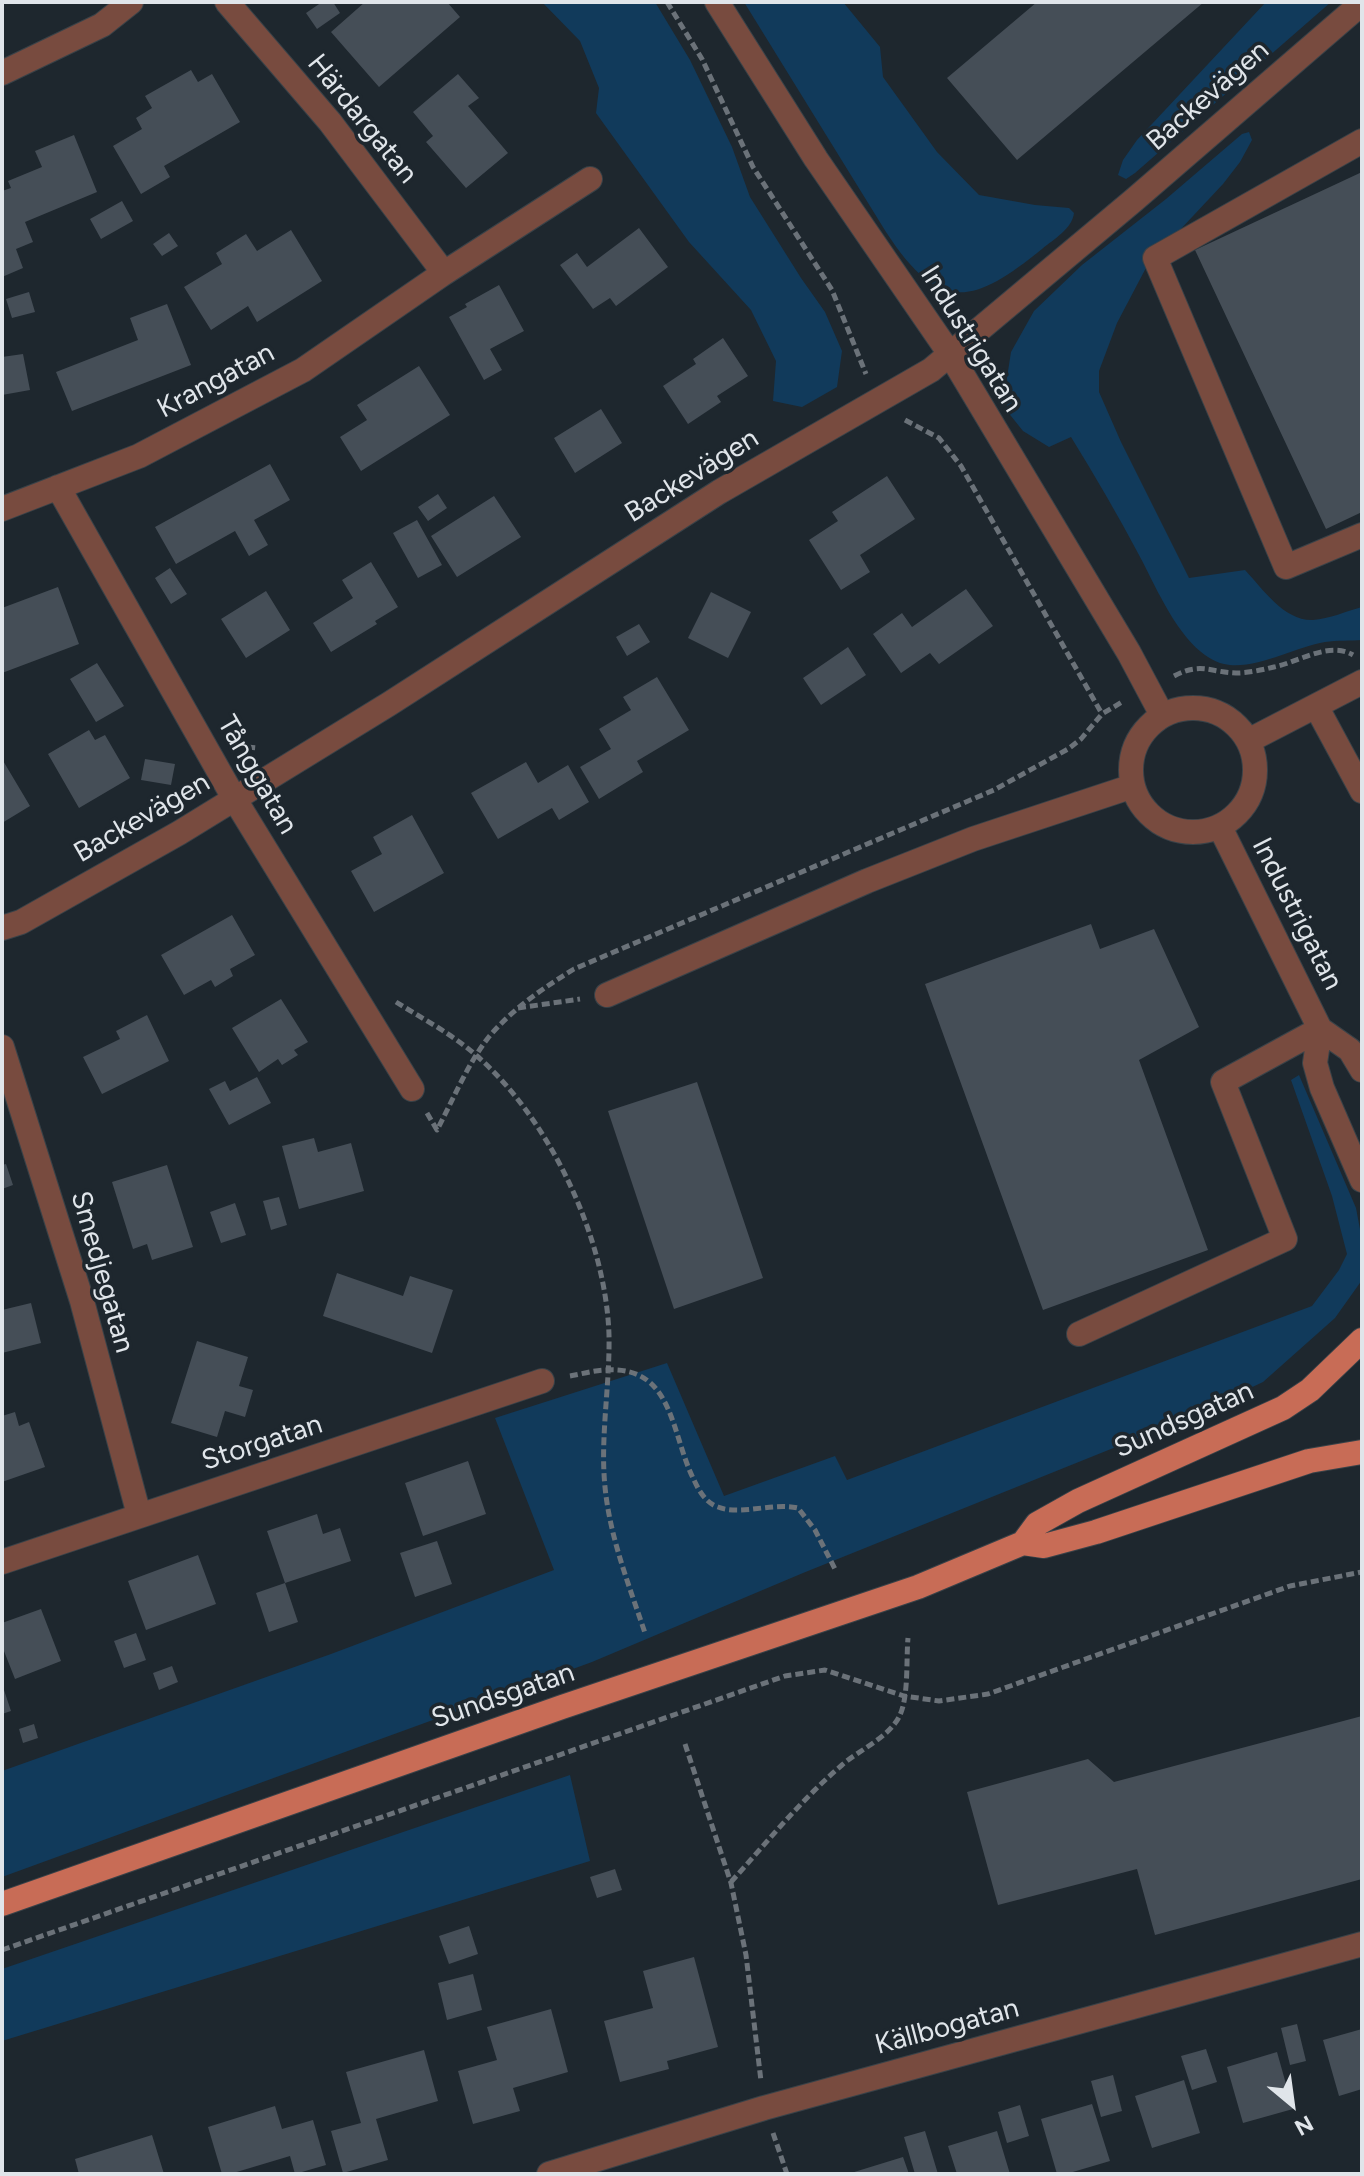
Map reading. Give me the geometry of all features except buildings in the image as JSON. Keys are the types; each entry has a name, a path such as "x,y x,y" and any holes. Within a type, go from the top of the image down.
{"main road":[{"name":"Sundsgatan","path":"1023,1543 1037,1524 1078,1501 1283,1408 1310,1390 1362,1340"},
{"name":"Sundsgatan","path":"2,1904 577,1702 918,1587 1023,1543 1044,1546 1096,1532 1309,1461 1362,1452"}],"street":[{"path":"2,73 102,25 131,2"},
{"name":"Härdargatan","path":"227,2 330,122 444,273 441,275"},
{"name":"Industrigatan","path":"717,2 816,159 950,354 1129,653 1162,715"},
{"name":"Backevägen","path":"2,928 21,922 234,798 719,492 931,370 1362,3"},
{"path":"1362,141 1155,258 1286,567 1362,535"},
{"name":"Krangatan","path":"2,509 139,456 303,370 441,275 590,179"},
{"name":"Tånggatan","path":"58,487 234,798 412,1089"},
{"path":"1248,741 1362,682"},
{"path":"1316,706 1362,791"},
{"path":"1185,708 1211,710 1232,722 1248,741 1255,765 1252,790 1240,812 1220,827 1201,831 1172,829 1153,818 1137,799 1130,776 1132,752 1143,731 1162,715 1185,708"},
{"path":"607,995 867,881 973,839 1133,786"},
{"name":"Industrigatan","path":"1220,827 1320,1029 1350,1050 1362,1070"},
{"path":"1079,1334 1285,1239 1223,1082 1320,1029"},
{"name":"Industrigatan","path":"1320,1029 1315,1063 1322,1088 1362,1180"},
{"name":"Smedjegatan","path":"2,1047 82,1301 139,1515"},
{"name":"Storgatan","path":"2,1562 542,1381"},
{"name":"Källbogatan","path":"549,2174 764,2108 1362,1944"}],"path":[{"path":"232,738 246,747 261,748 277,744 290,764"},
{"path":"517,1008 607,995"},
{"path":"389,998 444,1031 484,1063 519,1102 555,1157 580,1210 596,1254 606,1295 609,1337 604,1451 607,1506 616,1550 645,1633"},
{"path":"606,1370 638,1374 649,1379 659,1390 693,1478 708,1500 718,1507 731,1509 774,1505 798,1508 815,1530 835,1569"},
{"path":"2,1950 785,1676 825,1670 904,1696 939,1701 988,1694 1290,1586 1362,1572"},
{"path":"731,1883 799,1806 844,1763 891,1728 898,1719 904,1696 908,1638"},
{"path":"685,1744 731,1883 746,1955 764,2108 787,2174"}],"shaded area":[{"path":"542,2 655,2 690,60 732,147 750,197 825,312 842,351 837,387 802,407 773,401 776,361 751,310 689,242 596,113 599,88 580,41"},
{"path":"744,2 843,2 880,47 883,77 937,152 979,195 1069,208 1074,213 1070,224 1017,268 996,282 976,290 958,292 940,288 923,277 886,232"},
{"path":"1266,2 1331,2 1135,173 1126,179 1118,175 1123,160 1137,140"},
{"path":"1249,132 1252,140 1240,162 1148,264 1117,323 1099,371 1099,392 1189,578 1245,570 1283,610 1302,619 1325,618 1362,607 1362,640 1325,642 1236,665 1209,658 1184,634 1071,437 1049,447 1023,431 1007,411 1006,384 1011,352 1034,311 1082,265 1242,134"},
{"path":"1299,1075 1356,1208 1362,1240 1362,1280 1335,1318 1263,1382 1178,1422 592,1662 2,1877 2,1771 331,1654 554,1570 495,1418 667,1363 724,1496 835,1456 847,1480 1312,1306 1347,1254 1332,1196 1291,1080"},
{"path":"570,1775 590,1861 2,2041 2,1969"}]}
